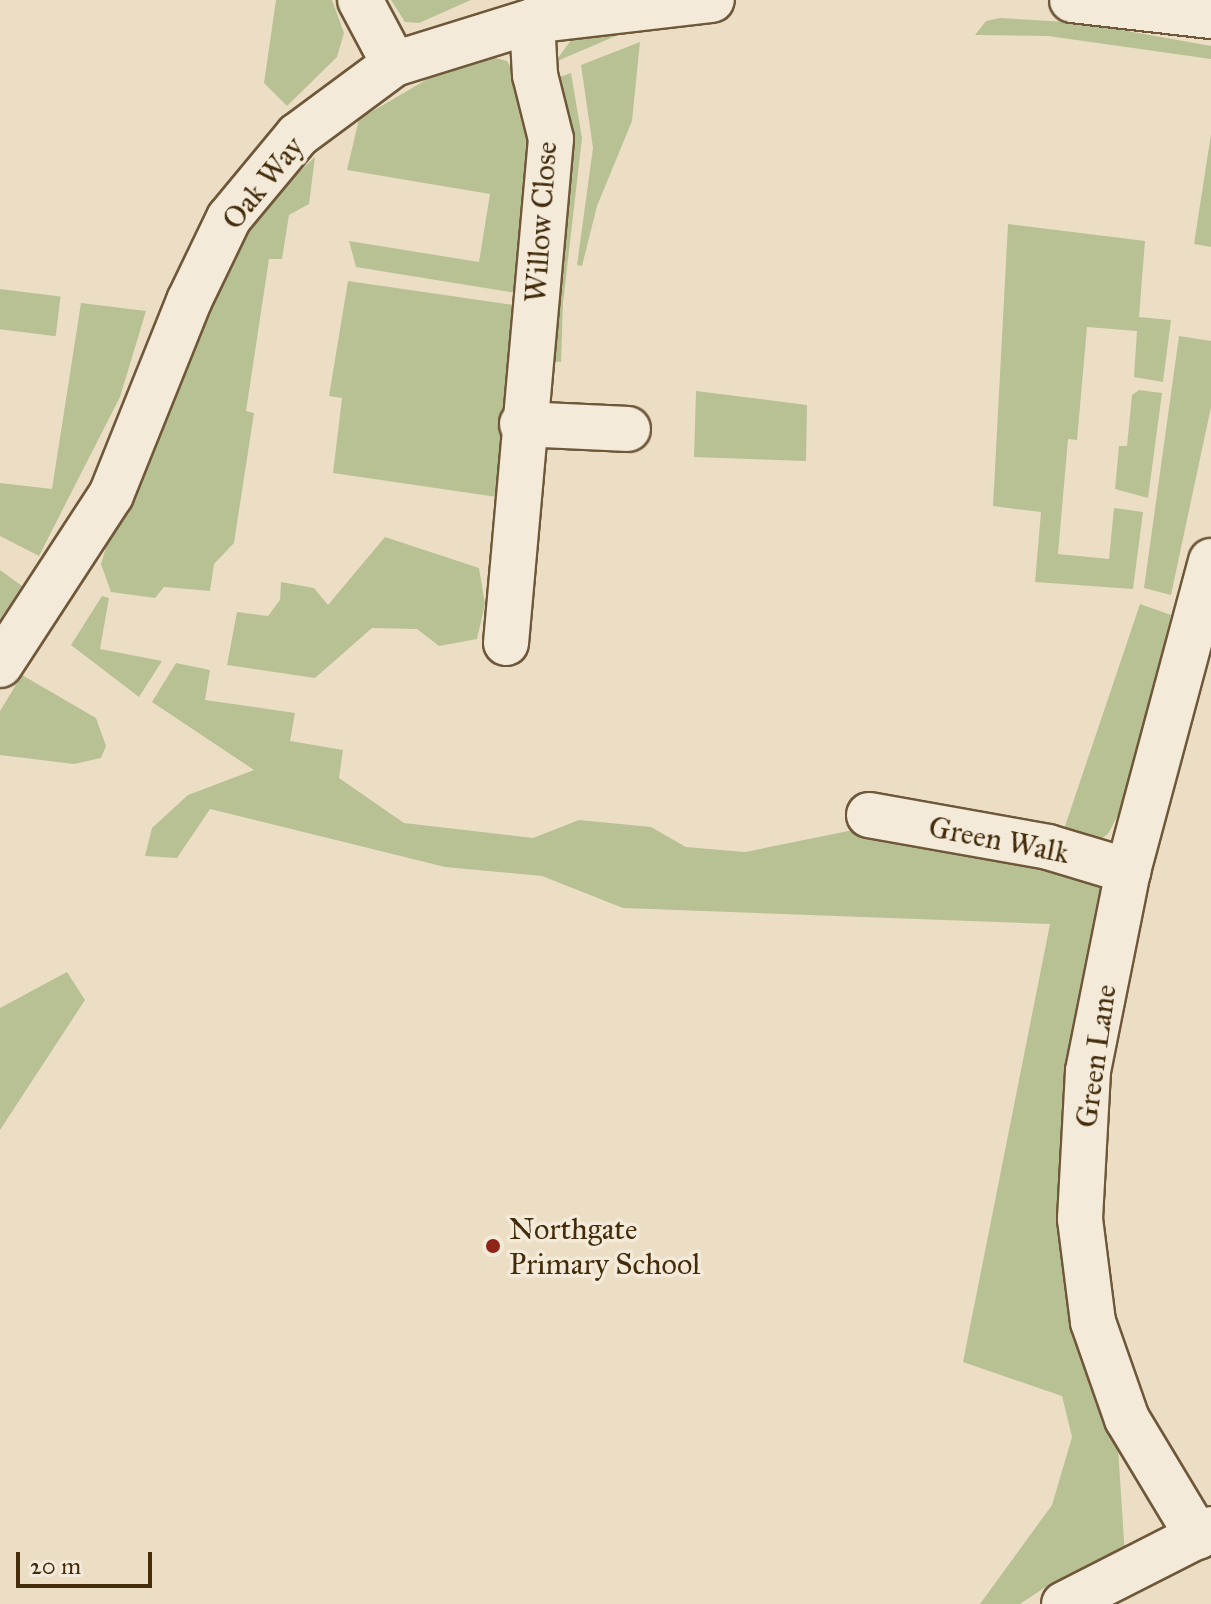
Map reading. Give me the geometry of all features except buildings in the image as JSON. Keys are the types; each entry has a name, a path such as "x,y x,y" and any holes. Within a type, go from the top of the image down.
{"street":[{"path":"360,0 394,64"},
{"name":"Oak Way","path":"0,665 111,495 189,301 229,218 298,135 394,64 532,21 712,0"},
{"path":"1072,0 1211,16"},
{"name":"Willow Close","path":"506,643 522,424 548,221 551,139 535,75 532,21"},
{"path":"522,424 628,429"},
{"name":"Green Lane","path":"1205,1533 1127,1419 1093,1322 1080,1219 1088,1071 1128,871 1211,561"},
{"name":"Green Walk","path":"869,815 1048,847 1128,871"},
{"path":"1064,1604 1205,1533"}],"green space":[{"path":"276,0 332,0 344,33 337,57 287,106 264,83"},
{"path":"391,0 471,0 419,23 405,22"},
{"path":"1000,18 1083,23 1211,46 1211,59 1048,36 975,35 986,21"},
{"path":"639,26 555,62 577,32"},
{"path":"640,42 632,121 597,206 582,266 577,265 593,148 581,65"},
{"path":"491,57 507,61 523,88 531,126 522,294 356,267 349,241 479,262 490,194 347,170 359,119 431,77"},
{"path":"571,73 582,138 563,303 561,362 548,361 551,80"},
{"path":"1211,134 1211,247 1194,244"},
{"path":"315,157 309,204 289,215 282,259 269,259 246,411 254,413 234,543 214,564 210,591 164,587 155,598 111,592 101,564 115,517 234,250 273,196"},
{"path":"1008,224 1145,241 1139,317 1171,320 1163,382 1134,377 1137,331 1087,327 1077,440 1068,439 1058,554 1109,559 1114,508 1143,512 1133,589 1035,582 1041,512 993,506"},
{"path":"348,281 521,306 497,497 333,473 342,398 329,396"},
{"path":"0,289 61,296 56,336 0,329"},
{"path":"81,303 146,311 120,397 39,556 0,536 0,483 52,489"},
{"path":"1179,336 1211,341 1211,407 1171,595 1144,588"},
{"path":"1139,390 1162,393 1148,498 1115,489 1119,446 1127,446 1132,395"},
{"path":"696,391 807,405 806,461 694,457"},
{"path":"385,537 479,568 485,604 477,639 439,646 417,629 372,628 315,678 227,665 237,612 268,616 280,600 281,582 314,588 328,605"},
{"path":"0,570 22,586 0,619"},
{"path":"102,596 109,598 100,649 162,661 139,697 71,645"},
{"path":"1140,604 1171,615 1128,796 1108,834 1090,847 1060,841"},
{"path":"176,663 210,670 205,700 295,713 290,741 343,750 339,778 404,823 533,838 579,820 651,827 686,847 745,852 858,829 1116,882 1074,1320 1118,1448 1125,1556 1053,1582 1020,1604 980,1604 1052,1505 1072,1437 1062,1396 963,1362 1050,924 623,908 542,876 445,867 210,809 177,858 145,856 152,828 188,795 254,770 152,702"},
{"path":"22,675 96,718 106,746 101,758 74,764 0,755 0,711"},
{"path":"67,972 85,1000 0,1130 0,1008"}],"place":[{"name":"Northgate Primary School","path":"493,1246"}]}
